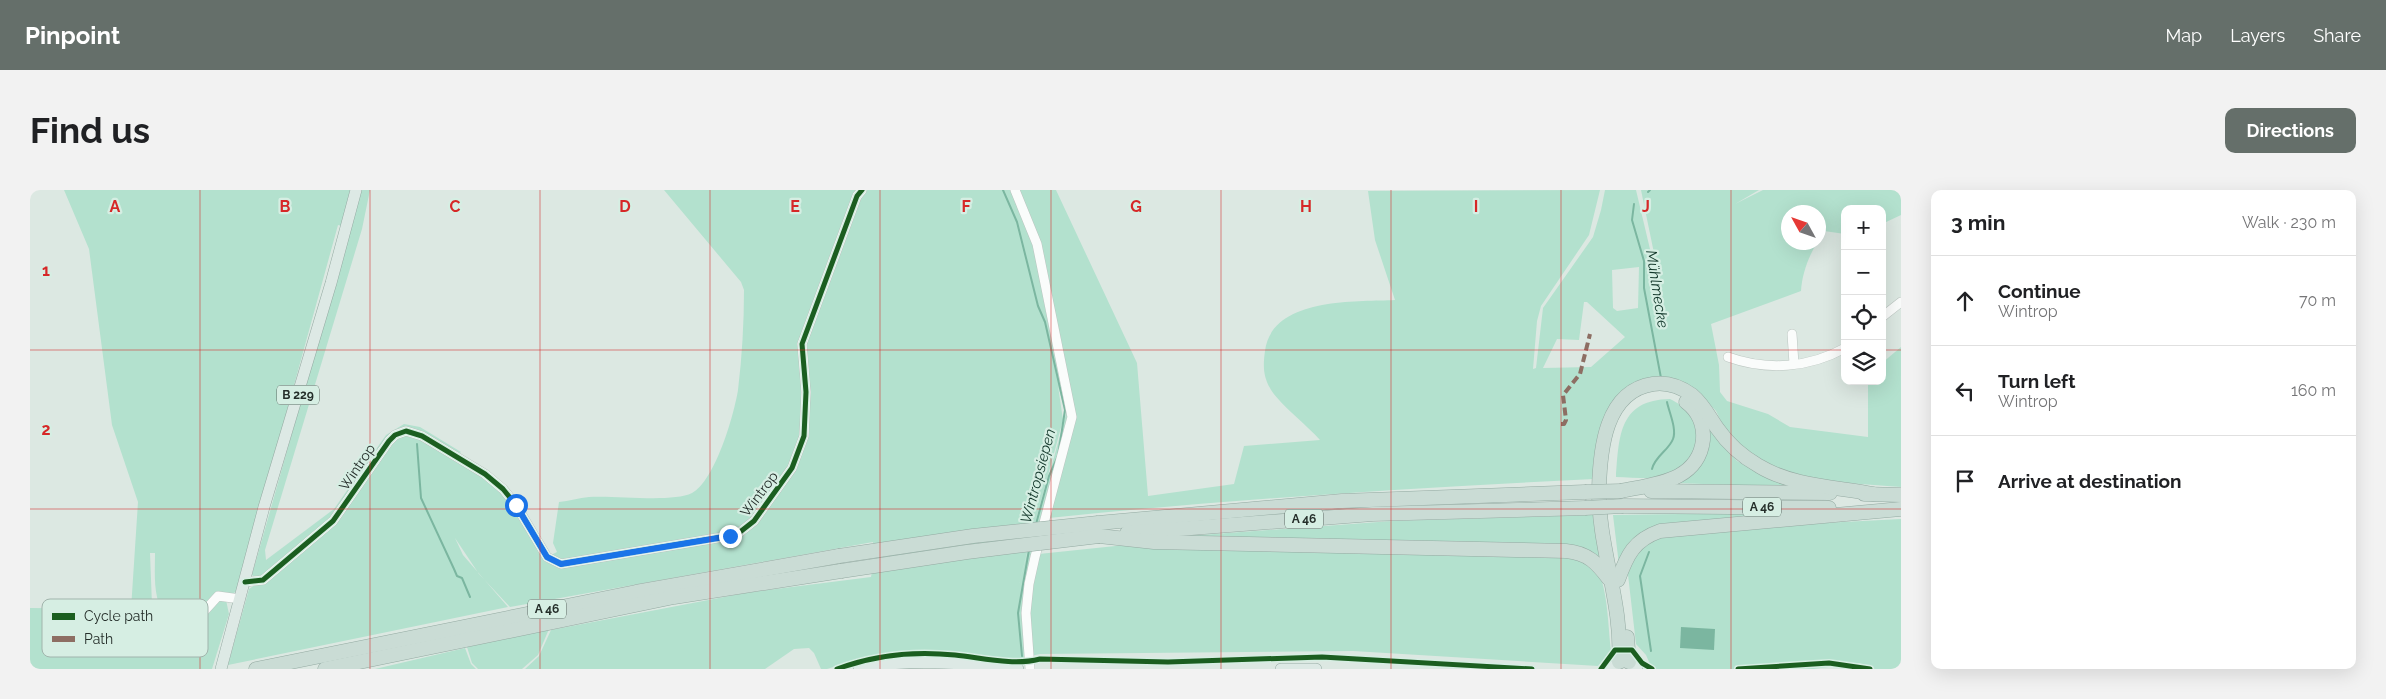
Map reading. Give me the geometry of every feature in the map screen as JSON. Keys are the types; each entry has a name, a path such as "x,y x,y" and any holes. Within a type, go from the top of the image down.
{"highway":[{"path":"1615,581 1600,508 1602,453 1610,419 1615,409 1627,395 1642,387 1666,384 1687,392 1703,407 1722,435 1737,450 1771,473 1799,482 1873,494"},
{"path":"1621,491 1669,481 1682,475 1695,462 1702,445 1702,426 1694,409 1682,399 1663,392 1638,397 1626,408 1616,426 1610,458 1608,496 1624,666"},
{"name":"A 46","path":"325,669 674,597 1098,530 1342,501 1621,491 1901,495"},
{"name":"A 46","path":"256,669 636,592 839,556 973,536 1186,528 1373,514 1622,506 1901,509"},
{"path":"1615,581 1631,549 1644,538 1660,531 1901,509"},
{"path":"1098,530 1154,542 1580,552 1590,557 1615,581"}],"main road":[{"name":"B 229","path":"220,669 264,507 331,283 356,190"},
{"path":"859,669 877,665 921,661 952,662 1018,669"},
{"path":"1281,669 1316,669"}],"street":[{"name":"Wintrop","path":"245,582 263,580 333,521 389,440 395,435 406,431 422,436 456,455 503,489 516,505 547,557 561,564 730,536 746,529 754,521 796,461 805,428 806,392 803,338 857,196 862,190"},
{"path":"1015,190 1037,244 1072,417 1035,556 1030,584 1026,612 1030,669"},
{"path":"1886,314 1901,302"},
{"path":"1792,334 1794,364"},
{"path":"1728,357 1743,362 1768,366 1816,361 1841,350"},
{"path":"208,607 218,596 240,599"}],"shaded area":[{"path":"64,190 370,190 362,229 265,550 266,560 334,509 386,435 404,424 420,427 461,452 458,454 434,441 432,444 476,470 507,497 546,558 553,565 560,559 551,555 557,552 553,543 559,502 589,497 671,498 692,493 700,486 716,462 728,430 738,390 741,365 744,290 741,282 664,190 858,190 800,342 802,429 794,462 749,521 755,525 796,469 808,430 804,342 859,198 865,190 1056,190 1137,363 1148,496 1234,484 1244,446 1320,440 1279,400 1270,388 1264,370 1265,351 1271,333 1283,321 1299,312 1318,306 1338,303 1395,300 1375,240 1368,191 1600,190 1589,235 1541,306 1537,321 1533,369 1536,368 1543,308 1593,237 1605,190 1636,190 1654,266 1660,275 1663,274 1655,258 1641,190 1759,190 1735,204 1763,190 1901,190 1901,215 1886,222 1886,205 1841,205 1841,233 1826,231 1826,205 1781,205 1781,250 1813,250 1806,266 1801,291 1711,324 1719,365 1720,392 1727,401 1768,414 1790,427 1868,437 1868,385 1886,385 1886,360 1901,347 1901,487 1833,482 1778,471 1747,454 1727,433 1716,411 1694,388 1657,378 1635,383 1616,398 1602,426 1597,444 1594,479 1321,495 1049,518 1039,554 1125,545 1573,555 1587,559 1594,565 1599,572 1605,593 1611,650 1598,666 1353,651 1040,654 1012,660 950,653 896,652 865,657 827,669 821,669 814,653 809,648 794,649 765,669 525,669 539,656 551,630 745,593 871,577 875,554 873,542 510,607 485,580 508,607 228,665 249,589 268,576 266,573 262,576 254,577 252,575 350,228 338,225 238,589 234,593 223,594 208,603 208,599 158,599 155,580 155,553 150,553 152,599 132,599 138,502 112,425 89,249","holes":["1639,267 1638,308 1617,311 1613,308 1612,270","1584,302 1587,302 1625,337 1591,367 1543,368 1557,339 1579,340","1058,386 1066,414 1019,583 1063,420","455,538 478,572 463,555"]},
{"path":"1670,399 1687,411 1695,425 1695,444 1687,461 1673,474 1663,477 1616,477 1621,435 1631,413 1640,406 1653,401"},
{"path":"1705,419 1721,443 1737,461 1788,487 1675,483 1688,476"},
{"path":"1822,512 1664,527 1619,565 1613,515"},
{"path":"1593,515 1602,563 1593,554 1187,536 1392,521"},
{"path":"1901,519 1901,669 1875,669 1859,663 1813,669 1652,669 1646,655 1636,644 1627,566 1638,548 1653,538 1824,523"},
{"path":"217,600 226,600 229,614 212,669 30,669 30,608 42,608 42,657 208,657 208,609"},
{"path":"1681,627 1715,629 1714,650 1680,648"},
{"path":"549,629 538,655 522,669 478,669 472,663 467,647"},
{"path":"465,648 471,664 476,669 375,669"}],"waterway":[{"name":"Wintropsiepen","path":"1003,190 1017,222 1038,306 1045,322 1065,410 1058,456 1049,476 1036,524"},
{"name":"Mühlmecke","path":"1634,204 1632,220 1644,261 1644,288 1661,378"},
{"name":"Mühlmecke","path":"1652,469 1656,460 1671,443 1674,435 1667,402"},
{"path":"417,444 421,498 457,576 462,578 470,597"},
{"name":"Wintropsiepen","path":"1022,656 1018,613 1029,550"},
{"name":"Mühlmecke","path":"1649,552 1640,576 1651,651"}],"marked path":[{"path":"1561,424 1564,424 1566,420 1563,395 1580,374 1590,334"}],"cycle path":[{"path":"245,582 263,580 333,521 389,441 395,435 406,431 422,436 485,474 503,489 516,505 547,557 561,564 729,536 740,532 754,521 792,468 804,436 806,392 802,344 857,196 862,190"},
{"path":"1601,669 1615,650 1632,650 1642,663 1652,669"},
{"path":"837,669 880,657 910,654 955,655 1019,662 1040,659 1168,662 1322,657 1532,669"},
{"path":"1738,669 1829,663 1870,669"}],"route":[{"path":"516,505 547,557 561,564 730,536"}]}
